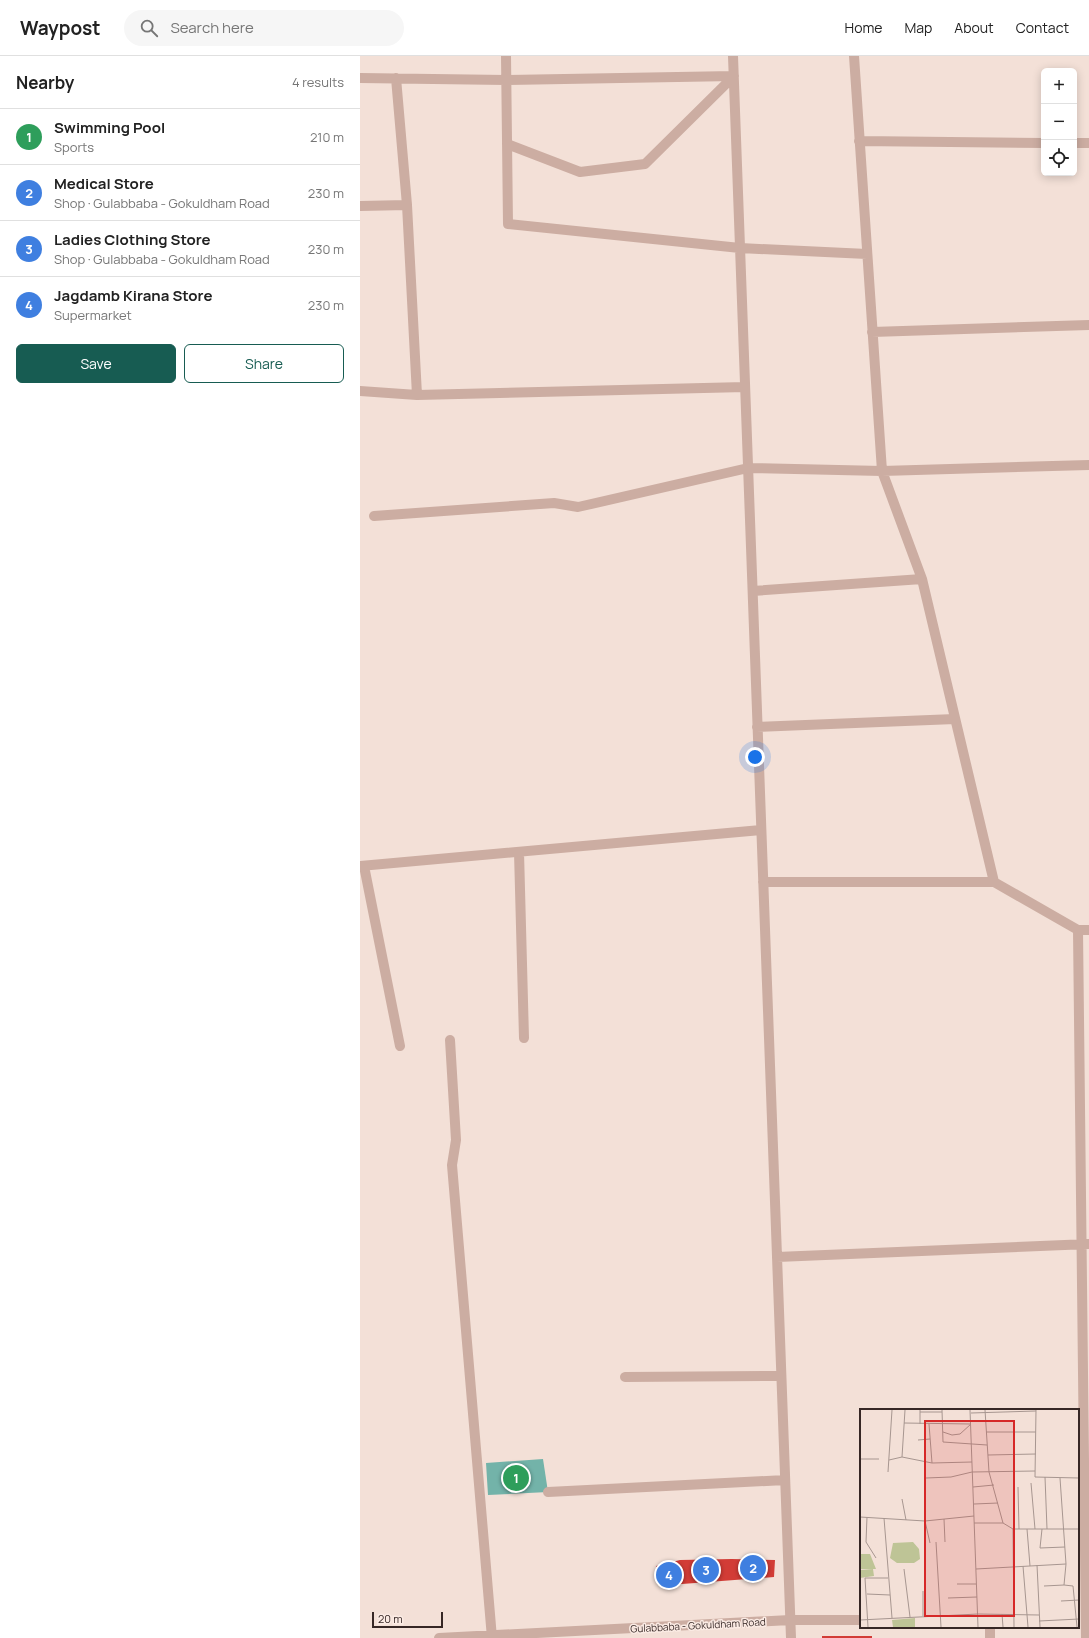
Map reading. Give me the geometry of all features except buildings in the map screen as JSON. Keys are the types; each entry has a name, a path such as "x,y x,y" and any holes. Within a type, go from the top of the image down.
{"street":[{"path":"506,56 508,224 740,248 867,254"},
{"path":"733,56 791,1638"},
{"path":"854,56 882,471 922,579 994,882"},
{"path":"360,78 506,80 734,76"},
{"path":"507,144 580,172 645,164 734,76"},
{"path":"396,78 407,205 417,395"},
{"path":"860,141 1041,143"},
{"path":"1077,143 1089,143"},
{"path":"360,206 407,205"},
{"path":"872,332 1089,325"},
{"path":"360,391 417,395 745,387"},
{"path":"374,516 554,503 578,507 748,468 882,471 1089,465"},
{"path":"752,591 922,579"},
{"path":"757,727 955,719"},
{"path":"400,1046 362,866 761,830"},
{"path":"519,852 524,1038"},
{"path":"763,882 994,882 1078,930 1089,930"},
{"path":"1078,930 1085,1244 1084,1620 1086,1638"},
{"path":"450,1040 456,1140 452,1165 492,1637"},
{"path":"777,1257 1085,1244"},
{"path":"625,1377 781,1376"},
{"path":"548,1492 785,1480"},
{"name":"Gulabbaba - Gokuldham Road","path":"439,1638 492,1637 790,1620 860,1620"}],"water":[{"path":"543,1459 548,1492 488,1495 486,1463"}],"place":[{"name":"Swimming Pool","path":"516,1478"},
{"name":"Medical Store","path":"753,1568"},
{"name":"Ladies Clothing Store","path":"706,1570"},
{"name":"Jagdamb Kirana Store","path":"669,1575"}]}
